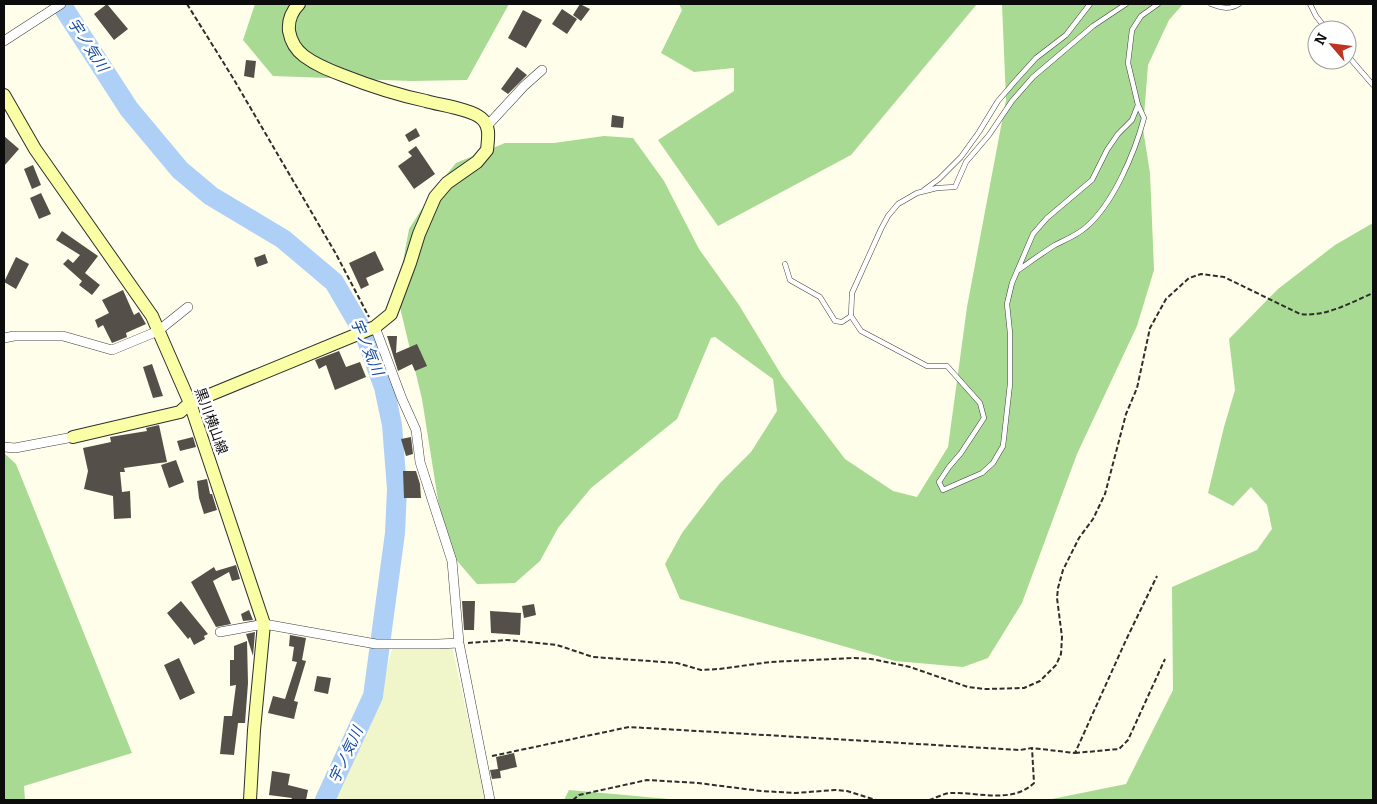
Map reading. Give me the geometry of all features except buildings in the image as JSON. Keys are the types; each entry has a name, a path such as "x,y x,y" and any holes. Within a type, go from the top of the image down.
{"street":[{"path":"4,447 15,448 73,437 180,412 190,403 375,326 391,314 434,197 447,183 477,162 487,150 487,126 480,117 453,107 386,91 318,65 300,53 290,39 288,26 292,12 299,4"},
{"path":"4,41 57,6"},
{"path":"487,126 524,86 542,70"},
{"name":"黒川横山線","path":"4,95 34,149 152,316 190,403 264,624 254,730 250,800"},
{"path":"4,338 14,336 63,336 112,350 158,332 188,308"},
{"path":"375,326 402,399 416,430 420,462 452,560 459,643 490,800"},
{"path":"220,632 264,624 381,644 459,643"}],"lane":[{"path":"1090,4 1066,35 1036,58 998,101 961,157 939,179 922,192 898,204 888,216 852,294 851,316 861,331 927,366 947,366 980,403 984,418 961,454 939,482 944,490 982,473 1004,446 1010,384 1010,333 1007,304 1016,271 1033,234 1047,218 1092,180 1107,150 1118,134 1132,120 1138,105"},
{"path":"922,192 937,188 955,187 966,162 989,135 1012,101 1033,77 1093,26 1126,4"},
{"path":"1016,271 1054,246 1084,230 1099,215 1116,187 1139,136 1144,118 1138,105 1128,62 1132,30 1141,16 1158,4"},
{"path":"1211,4 1222,8 1234,7 1239,4"},
{"path":"1310,4 1319,20"},
{"path":"1357,67 1373,85"},
{"path":"785,264 790,280 820,297 835,321 842,322 851,316"}],"path":[{"path":"187,4 332,246 375,326"},
{"path":"459,643 507,640 550,644 593,657 677,663 701,670 770,662 854,658 871,659 910,667 968,687 985,690 1024,688 1040,681 1056,665 1060,654 1062,637 1057,598 1063,570 1079,538 1093,519 1105,494 1126,414 1136,388 1150,328 1166,299 1189,278 1202,274 1224,277 1300,314 1312,315 1336,310 1373,293"},
{"path":"1074,753 1157,576"},
{"path":"482,758 629,727 1010,749 1032,748 1074,753 1119,748 1128,740 1165,659"},
{"path":"929,800 950,793 988,797 1014,795 1027,790 1034,783 1032,748"},
{"path":"573,800 579,795 647,780 796,793 847,791 876,800"}],"green space":[{"path":"255,4 509,4 467,80 411,81 273,76 243,40"},
{"path":"679,4 977,4 851,155 718,226 658,140 734,91 734,68 694,72 661,53 682,10"},
{"path":"1002,4 1183,4 1169,20 1148,65 1143,129 1150,173 1154,270 1137,326 1077,454 1022,603 988,658 963,667 895,661 680,599 665,564 682,533 720,483 751,452 777,411 773,379 715,337 711,338 677,419 591,488 558,528 540,561 515,583 477,584 452,555 438,500 422,399 397,295 409,229 434,190 456,163 505,143 554,143 604,136 633,138 664,181 699,249 739,305 782,376 845,459 893,491 917,497 948,447 967,307 1006,100"},
{"path":"1373,223 1373,800 1047,800 1126,784 1173,690 1172,587 1257,550 1272,529 1267,505 1251,487 1233,506 1208,493 1235,390 1229,339 1278,289 1335,245"},
{"path":"4,453 16,464 132,753 24,786 25,800 4,800"},
{"path":"452,647 486,800 332,800 378,699 392,649"},
{"path":"569,790 680,800 564,800"}],"waterway":[{"name":"宇ノ気川","path":"61,4 129,109 180,170 211,196 283,239 334,282 365,335 384,387 392,425 397,489 395,533 373,696 325,800"}]}
